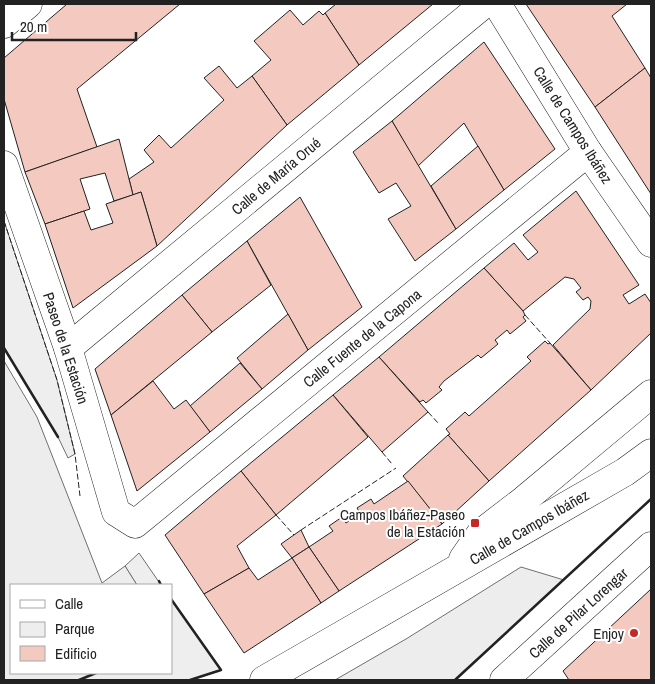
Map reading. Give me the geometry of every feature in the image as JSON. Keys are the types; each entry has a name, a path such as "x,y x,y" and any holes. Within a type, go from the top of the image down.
{"street":[{"path":"4,24 28,4"},
{"name":"Calle de María Orué","path":"68,348 484,4"},
{"name":"Calle de Campos Ibáñez","path":"497,4 588,152 651,243"},
{"name":"Calle Fuente de la Capona","path":"135,524 588,152"},
{"name":"Paseo de la Estación","path":"4,165 68,348 116,512 135,524"},
{"name":"Calle de Campos Ibáñez","path":"457,568 481,533 524,500 651,394"},
{"name":"Calle de Campos Ibáñez","path":"264,680 625,472 651,453"},
{"name":"Calle de Pilar Lorengar","path":"504,680 651,546"}],"green space":[{"path":"4,221 57,380 75,454 68,458 58,437 4,348"},
{"path":"139,553 160,584 136,584 125,566"},
{"path":"172,600 221,670 190,680 79,680 94,674 172,674"}],"shaded area":[{"path":"4,361 37,417 102,583 125,566 136,584 10,584 10,674 94,674 79,680 4,680"},
{"path":"521,567 564,580 454,680 335,680 406,639"}],"building":[{"path":"67,4 180,4 77,89 97,147 25,172 4,99 4,58"},
{"path":"336,4 433,4 359,65 325,13"},
{"path":"526,4 627,4 612,16 645,68 595,107"},
{"path":"290,10 303,25 319,11 323,15 325,13 359,65 287,125 252,76 271,60 254,41"},
{"path":"484,42 555,149 504,190 464,123 418,166 392,121"},
{"path":"219,66 237,88 252,76 287,125 157,246 141,192 133,195 129,179 154,162 144,150 159,135 171,148 224,100 204,78"},
{"path":"645,68 651,78 651,194 595,107"},
{"path":"392,121 456,229 415,261 388,219 411,206 396,183 379,193 353,152"},
{"path":"119,139 133,195 114,201 105,173 80,179 90,209 45,224 25,172"},
{"path":"478,146 504,190 456,229 431,186"},
{"path":"576,191 639,285 623,295 629,304 645,294 651,303 651,333 591,390 553,345 590,309 591,301 588,297 583,300 576,292 581,288 574,279 565,277 523,311 484,268 514,243 528,260 538,252 523,235"},
{"path":"141,192 157,246 73,308 45,224 84,211 91,230 113,223 106,204"},
{"path":"300,197 362,307 308,350 247,241"},
{"path":"247,241 271,285 212,332 182,295"},
{"path":"484,268 523,311 525,315 523,317 526,321 510,334 507,330 495,340 498,344 481,358 478,355 444,381 439,387 442,390 426,403 423,400 420,402 379,357"},
{"path":"182,295 212,332 111,415 95,369"},
{"path":"288,314 308,350 262,389 237,358"},
{"path":"545,341 548,344 550,343 591,390 489,481 448,435 450,434 446,429 465,412 469,416 531,361 527,357"},
{"path":"379,357 428,412 382,452 333,395"},
{"path":"240,363 262,389 210,432 190,406"},
{"path":"153,381 174,409 186,400 210,432 137,491 111,415"},
{"path":"333,395 368,437 276,515 241,471"},
{"path":"448,435 489,481 442,524 403,476"},
{"path":"241,471 276,515 237,546 249,568 204,594 165,535"},
{"path":"408,481 442,524 339,591 309,547 333,531 329,526 342,517 346,523 360,513 357,508 371,499 374,504"},
{"path":"301,530 309,547 292,558 281,544"},
{"path":"309,547 339,591 321,603 292,558"},
{"path":"292,558 321,603 244,653 204,594 249,568 258,580"},
{"path":"651,589 651,680 569,680 563,671"}],"fence":[{"path":"4,221 57,380 75,454 80,496"},
{"path":"525,315 550,343"},
{"path":"428,412 439,424"},
{"path":"382,452 392,464"},
{"path":"301,530 396,468"},
{"path":"276,515 294,535"}],"wall":[{"path":"4,348 58,437"},
{"path":"455,680 651,499"},
{"path":"172,600 221,670 190,680"},
{"path":"79,680 94,674"}],"place":[{"name":"Campos Ibáñez-Paseo de la Estación","path":"475,523"},
{"name":"Enjoy","path":"634,633"}]}
